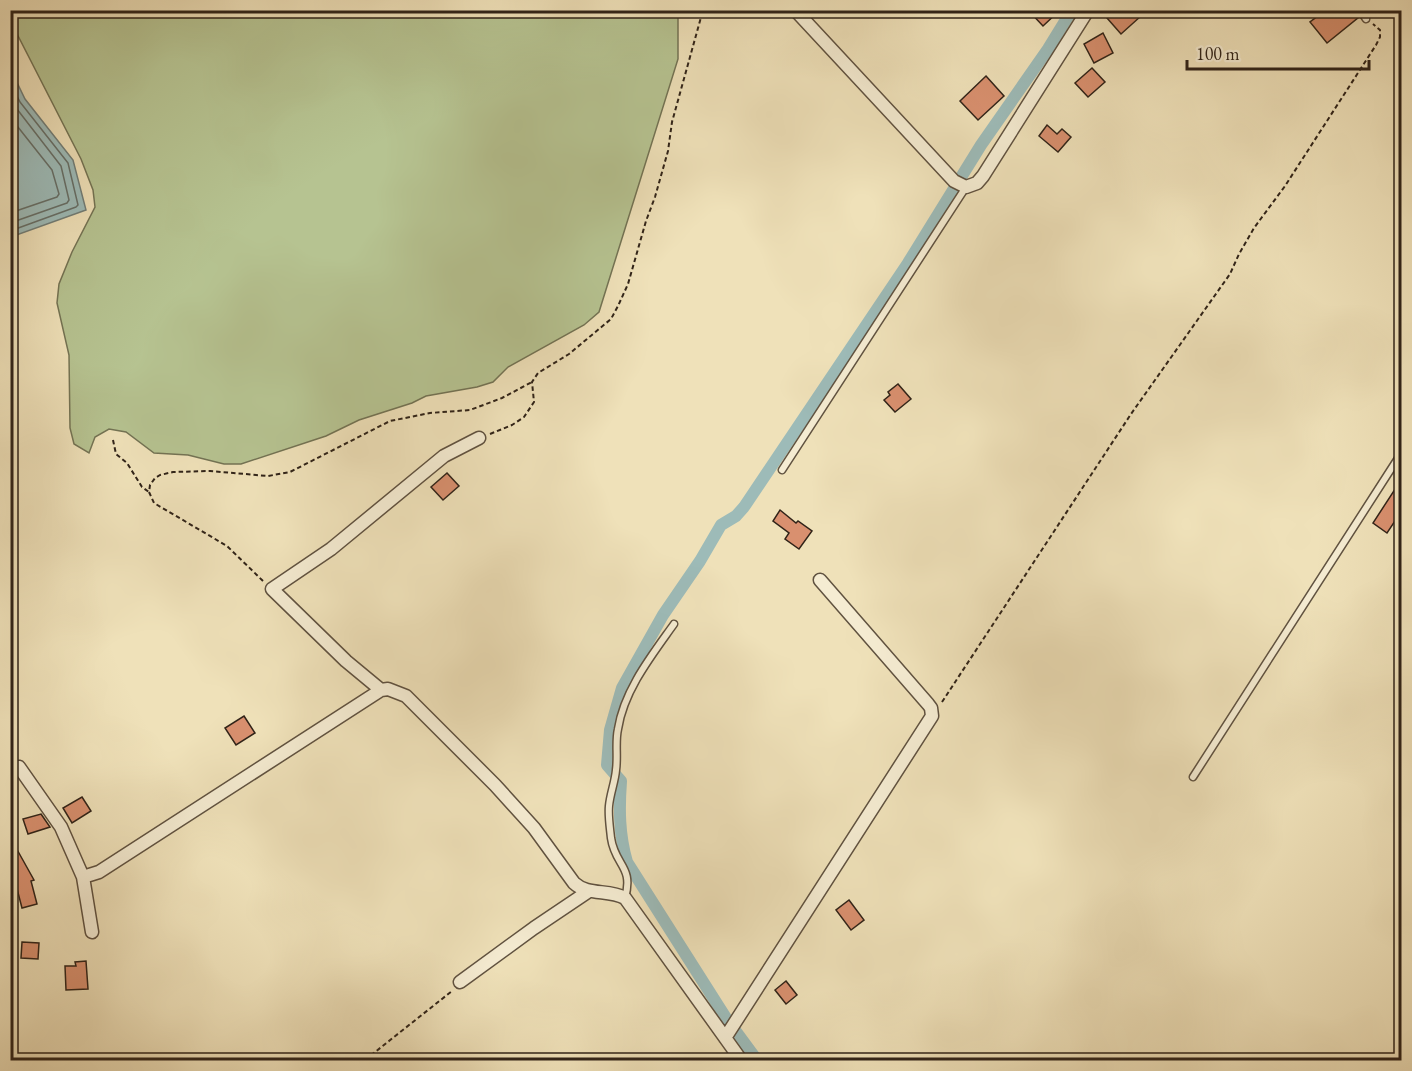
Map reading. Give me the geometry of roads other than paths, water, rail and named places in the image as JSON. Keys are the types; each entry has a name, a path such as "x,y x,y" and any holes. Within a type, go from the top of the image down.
{"street":[{"path":"795,10 960,185 978,183 1088,10"},
{"path":"381,690 346,661 272,589 331,549 444,456 479,438"},
{"path":"725,1038 932,716 928,704 820,580"},
{"path":"83,877 99,872 381,690 388,689 405,696 495,785 534,828 574,883 589,891 609,892 625,898 741,1060"},
{"path":"19,767 61,827 83,877 92,932"},
{"path":"460,982 589,891"}],"lane":[{"path":"1360,10 1366,19"},
{"path":"782,470 960,185"},
{"path":"1193,777 1401,452"},
{"path":"625,898 628,876 615,854 611,839 609,807 616,770 618,729 628,697 649,660 674,624"}],"water":[{"path":"10,68 25,99 73,160 86,210 11,237"}],"waterway":[{"path":"757,1060 726,1018 627,862 620,822 621,781 607,765 610,730 622,688 663,615 700,561 721,525 736,516 744,507 908,263 981,145 1048,49 1072,10"}]}
